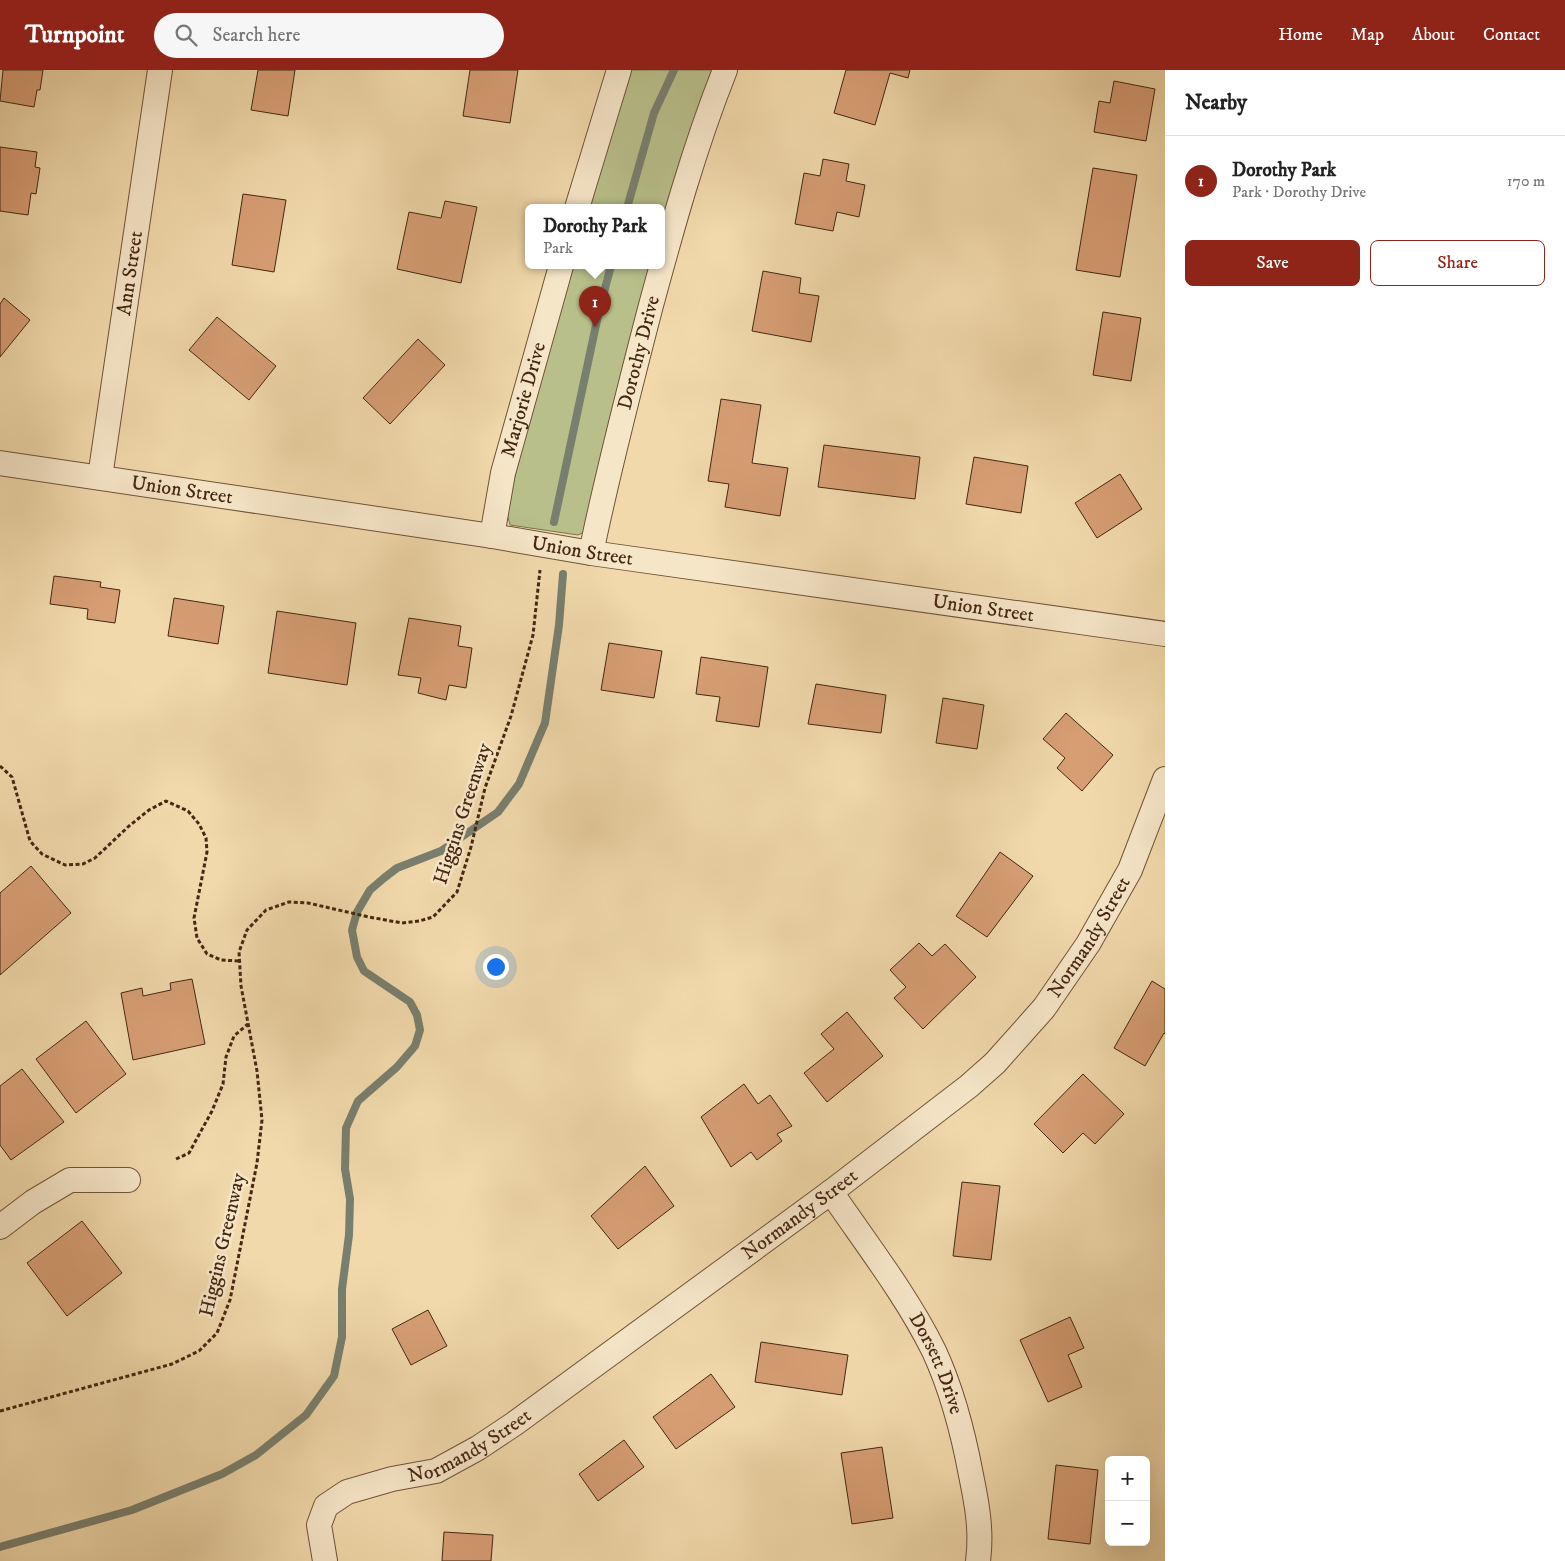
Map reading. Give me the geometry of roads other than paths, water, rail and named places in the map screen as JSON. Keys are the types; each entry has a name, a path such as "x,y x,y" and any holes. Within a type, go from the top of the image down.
{"street":[{"name":"Ann Street","path":"100,477 160,70"},
{"path":"578,204 619,70"},
{"name":"Dorothy Drive","path":"665,255 696,149 725,70"},
{"name":"Marjorie Drive","path":"492,536 503,472 560,269"},
{"name":"Dorothy Drive","path":"591,553 627,398 661,269"},
{"name":"Union Street","path":"0,463 492,536 591,553 1165,634"},
{"name":"Normandy Street","path":"325,1561 319,1524 326,1506 346,1492 392,1479 436,1471 478,1448 514,1424 831,1192 969,1086 995,1063 1044,1008 1088,944 1130,870 1165,779"},
{"path":"0,1227 32,1202 70,1180 128,1180"},
{"name":"Dorsett Drive","path":"831,1192 906,1302 933,1350 947,1382 958,1418 979,1516 980,1546 978,1561"}],"waterway":[{"path":"628,204 654,113 674,70"},
{"path":"554,522 599,311 610,269"},
{"path":"0,1547 132,1510 222,1474 256,1455 306,1415 334,1376 342,1337 342,1289 349,1235 350,1199 345,1169 346,1128 358,1101 397,1067 415,1046 420,1030 417,1015 410,1002 364,971 357,957 352,930 357,912 370,890 384,878 397,868 441,851 498,812 519,784 545,723 559,625 563,574"}],"place":[{"name":"Dorothy Park","path":"595,327"}]}
